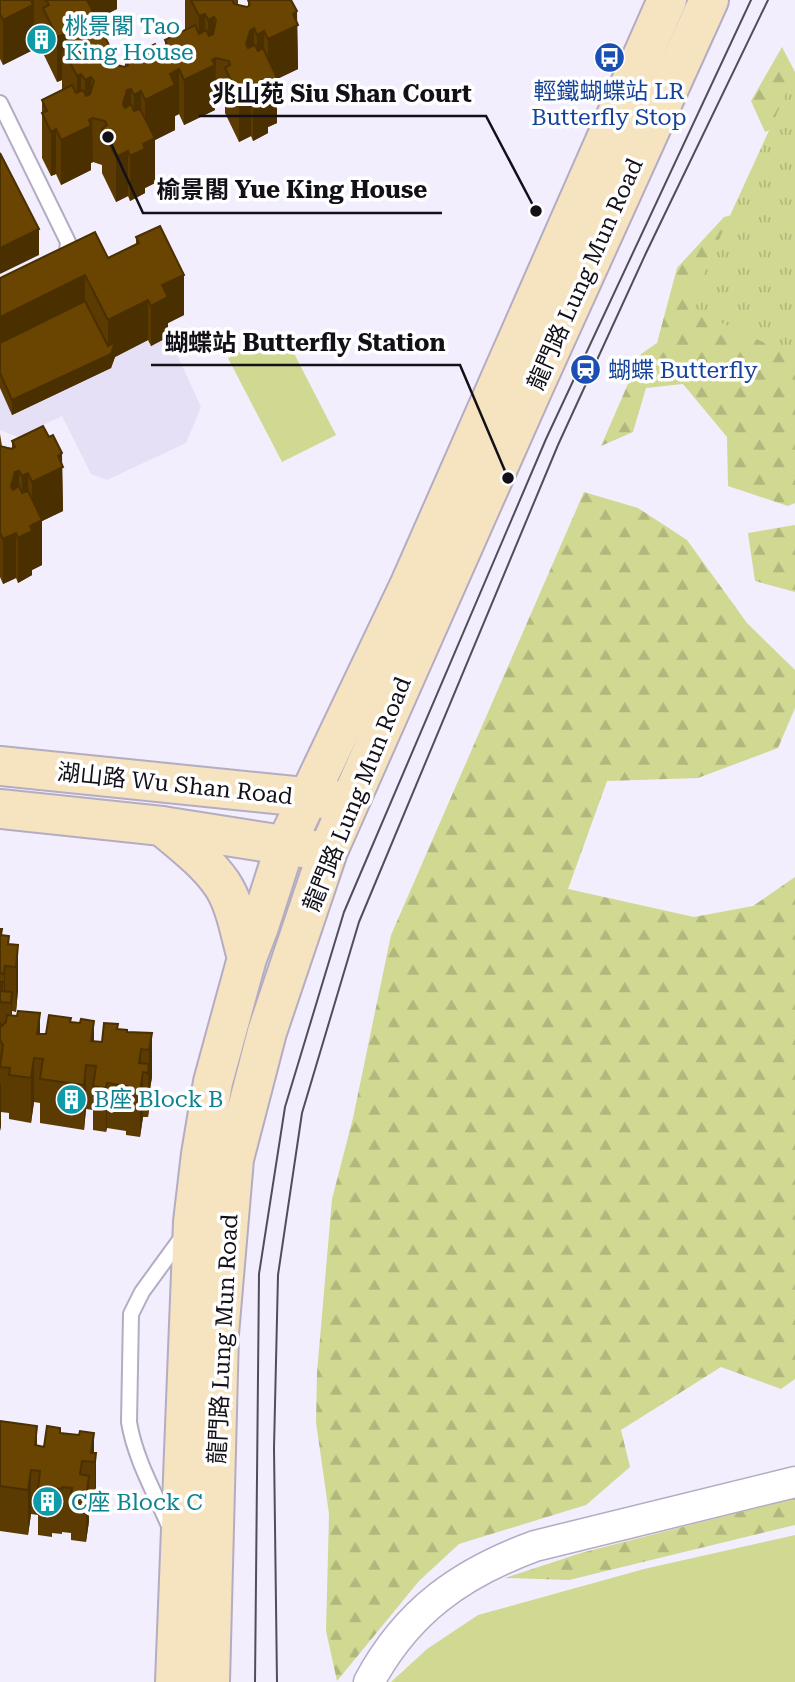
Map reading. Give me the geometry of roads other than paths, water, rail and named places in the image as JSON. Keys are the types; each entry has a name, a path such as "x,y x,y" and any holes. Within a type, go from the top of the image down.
{"main road":[{"name":"龍門路 Lung Mun Road","path":"175,1682 193,1222 201,1154 214,1082 247,958 285,846 410,584 667,0"},
{"name":"龍門路 Lung Mun Road","path":"210,1682 219,1334 234,1159 267,1032 328,851 709,0"},
{"name":"湖山路 Wu Shan Road","path":"0,766 350,802"},
{"name":"湖山路 Wu Shan Road","path":"0,808 162,826 328,851"},
{"path":"162,826 198,857 223,886 247,958"}],"street":[{"path":"369,1682 403,1630 431,1602 463,1578 498,1560 535,1546 795,1482"}],"lane":[{"path":"0,103 68,242 68,252 62,260 50,266"},
{"path":"181,1552 135,1450 131,1435 131,1314 142,1292 193,1222"}],"tram line":[{"path":"255,1682 259,1274 285,1107 344,912 546,439 751,0"},
{"path":"277,1682 274,1448 278,1275 302,1113 359,922 558,445 646,253 768,0"}],"place":[{"name":"桃景閣 Tao King House","path":"42,39"},
{"name":"輕鐵蝴蝶站 LR Butterfly Stop","path":"609,57"},
{"name":"榆景閣 Yue King House","path":"108,137"},
{"name":"兆山苑 Siu Shan Court","path":"536,211"},
{"name":"蝴蝶 Butterfly","path":"585,370"},
{"name":"蝴蝶站 Butterfly Station","path":"508,478"},
{"name":"B座 Block B","path":"71,1099"},
{"name":"C座 Block C","path":"48,1502"}]}
